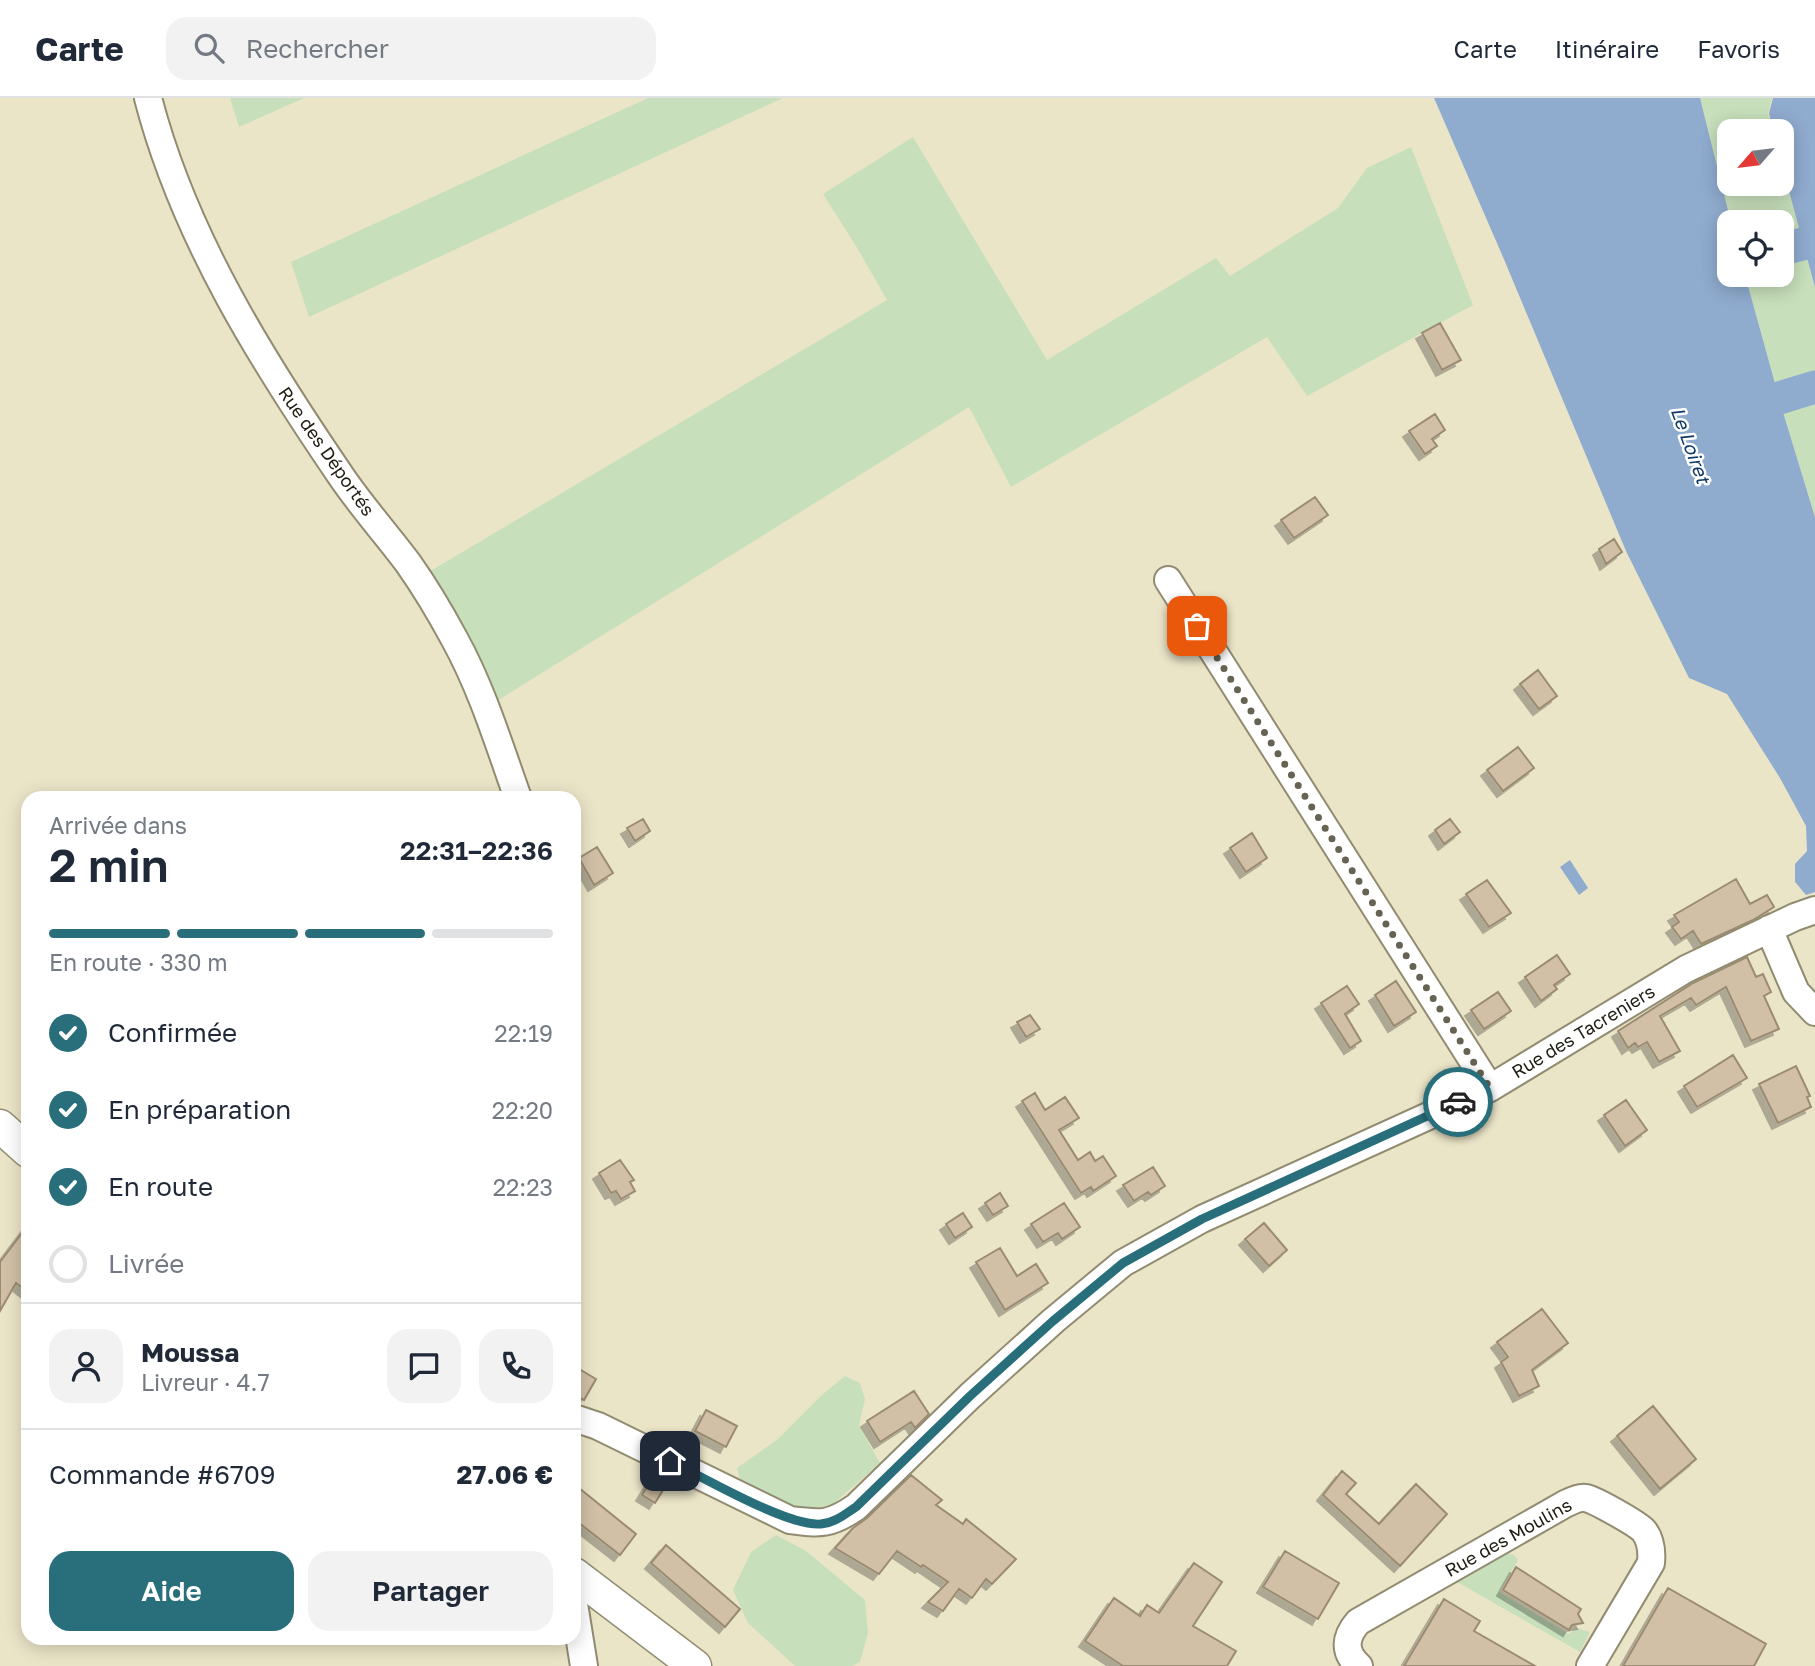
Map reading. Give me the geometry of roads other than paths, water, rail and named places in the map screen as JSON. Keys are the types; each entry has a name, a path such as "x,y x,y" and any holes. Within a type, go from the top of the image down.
{"main road":[{"path":"0,1126 21,1145"},
{"path":"581,1591 695,1666"}],"street":[{"name":"Rue des Déportés","path":"148,98 174,178 224,287 310,430 345,482 410,566 456,642 486,711 515,791"},
{"path":"1168,580 1490,1088"},
{"name":"Rue des Tacreniers","path":"581,1420 598,1426 790,1520 820,1524 837,1520 856,1507 970,1396 1053,1321 1123,1263 1202,1219 1490,1088 1686,969 1815,909"},
{"path":"1769,929 1796,992 1815,1012"},
{"name":"Rue des Moulins","path":"1359,1666 1348,1651 1346,1642 1358,1622 1566,1504 1588,1498 1645,1532 1652,1554 1651,1563 1590,1666"},
{"path":"581,1644 583,1666"}],"water":[{"name":"Le Loiret","path":"1434,98 1700,98 1717,166 1717,196 1724,196 1728,210 1717,210 1717,287 1748,287 1815,517 1815,892 1806,895 1795,882 1795,864 1807,851 1806,826 1780,778 1727,694 1689,678 1626,551"},
{"path":"1773,98 1815,98 1815,287 1790,196 1794,196 1794,119 1770,119"},
{"path":"1570,860 1588,888 1579,895 1560,867"}],"waterway":[{"path":"1794,246 1815,241"},
{"path":"1737,411 1815,387"}]}
